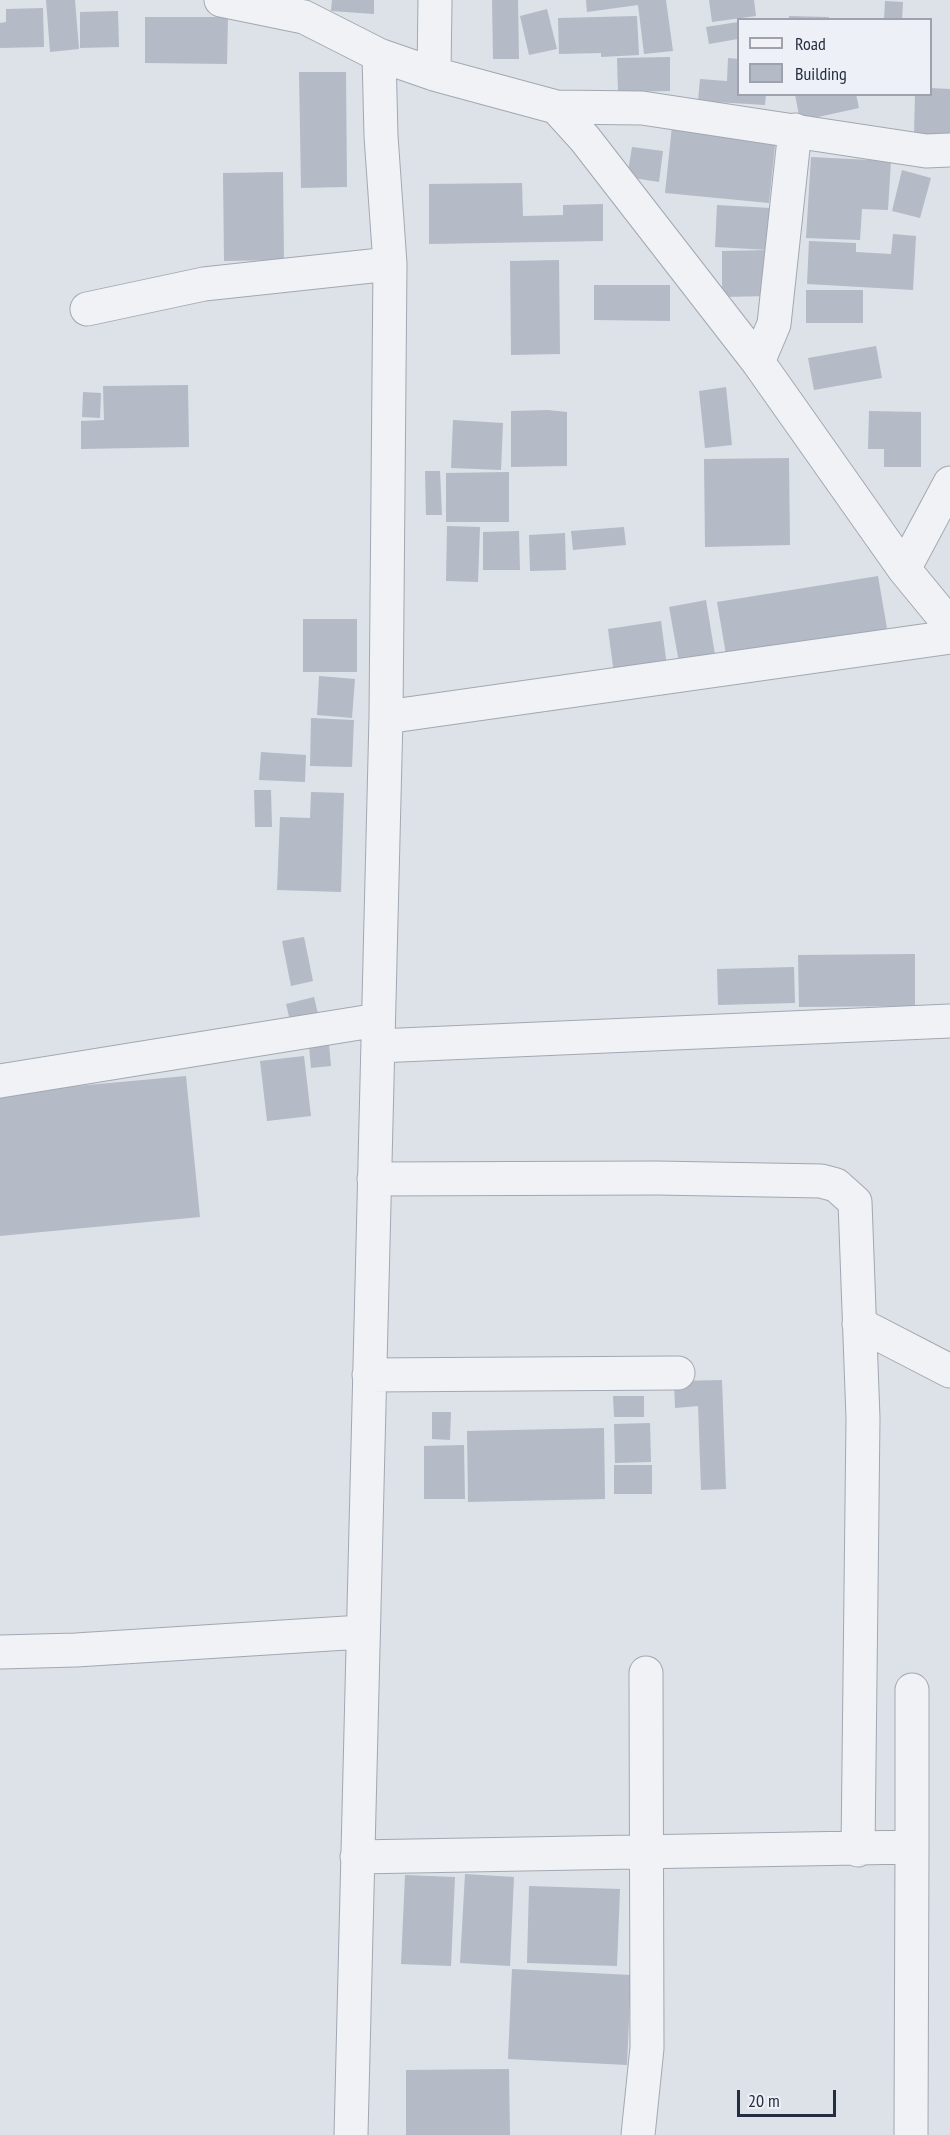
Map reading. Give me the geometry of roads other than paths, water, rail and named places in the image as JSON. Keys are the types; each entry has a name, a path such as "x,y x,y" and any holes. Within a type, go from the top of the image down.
{"street":[{"path":"221,0 304,17 379,55 435,74 556,107 642,108 926,151 950,150"},
{"path":"435,0 435,74"},
{"path":"351,2135 386,717 390,264 381,136 379,55"},
{"path":"556,107 585,139 758,362 904,569 950,625"},
{"path":"758,362 774,324 795,130"},
{"path":"87,309 204,284 390,264"},
{"path":"904,569 950,483"},
{"path":"386,717 950,637"},
{"path":"0,1082 378,1033 950,1021"},
{"path":"374,1179 657,1178 820,1181 836,1185 855,1202 863,1430 858,1850"},
{"path":"859,1324 950,1371"},
{"path":"369,1375 678,1373"},
{"path":"0,1652 76,1650 362,1632"},
{"path":"638,2135 647,2048 646,1673"},
{"path":"911,2135 912,1690"},
{"path":"357,1857 858,1850 912,1847"}]}
